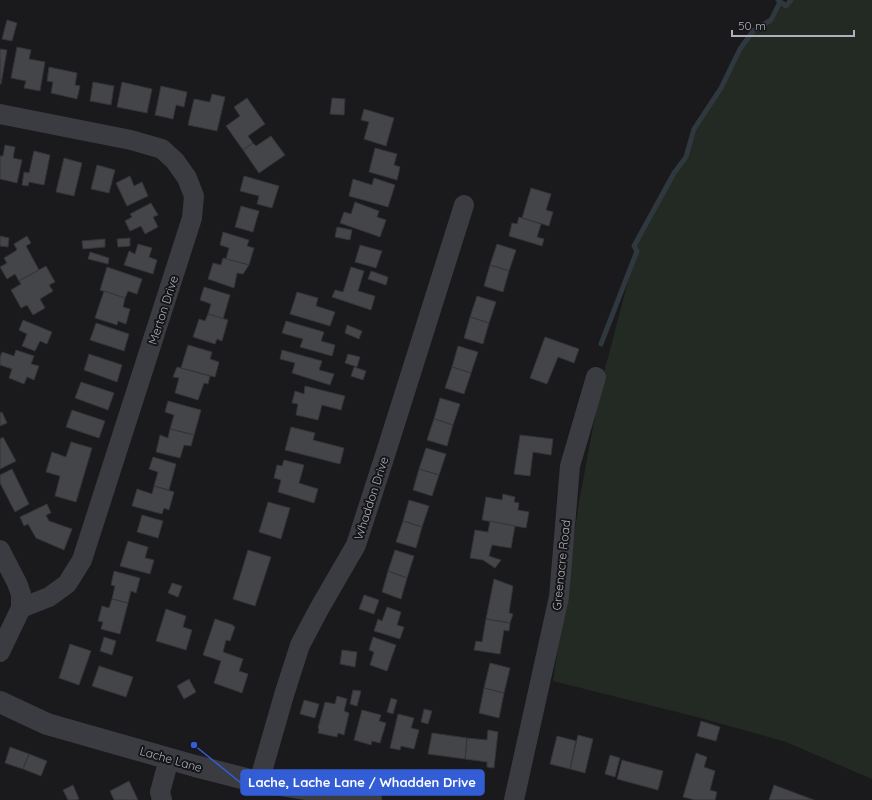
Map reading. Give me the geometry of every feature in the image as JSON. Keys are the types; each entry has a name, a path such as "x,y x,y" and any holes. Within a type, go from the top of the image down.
{"street":[{"name":"Merton Drive","path":"0,114 130,140 162,149 175,161 187,178 194,196 192,218 82,560 67,584 49,597 21,608"},
{"name":"Whaddon Drive","path":"259,782 300,645 356,545 464,206"},
{"name":"Greenacre Road","path":"514,800 559,597 570,466 596,377"},
{"path":"0,550 18,583 21,594 21,608 0,652"},
{"name":"Lache Lane","path":"0,702 47,724 169,759 259,782 371,800"},
{"path":"162,800 160,792 169,759"}],"shaded area":[{"path":"791,0 872,0 872,779 786,742 697,717 553,681 579,502 601,384 636,251 634,246 674,173 686,157 694,129 721,88 740,49 753,31 771,20 780,2 786,6"}],"building":[{"path":"7,20 17,23 12,41 2,39"},
{"path":"17,47 31,50 29,59 45,62 40,91 24,88 26,81 11,78"},
{"path":"0,49 7,50 1,84 0,84"},
{"path":"49,67 77,73 75,85 80,86 77,99 51,93 53,82 47,81"},
{"path":"93,82 114,86 111,105 90,101"},
{"path":"122,82 152,89 147,113 117,107"},
{"path":"161,86 187,92 184,107 176,105 173,119 155,115"},
{"path":"212,94 225,97 217,131 188,125 194,99 210,102"},
{"path":"247,98 265,124 248,136 253,143 243,150 226,126 240,116 234,107"},
{"path":"332,98 345,99 344,115 330,114"},
{"path":"364,109 394,118 386,146 364,139 369,122 361,120"},
{"path":"271,136 285,155 259,173 243,150 253,143 256,146"},
{"path":"5,145 15,147 13,158 22,160 17,183 0,179 0,156 3,156"},
{"path":"375,148 397,154 394,165 400,167 397,180 369,172"},
{"path":"34,151 50,155 44,185 29,182 28,186 22,185 24,172 29,173"},
{"path":"64,158 82,163 74,196 56,192"},
{"path":"97,165 115,170 109,193 91,189"},
{"path":"130,176 134,186 142,182 148,196 127,206 116,183"},
{"path":"244,176 279,186 272,208 257,204 259,196 240,191"},
{"path":"374,178 395,185 388,207 349,196 353,179 372,185"},
{"path":"531,188 551,194 546,210 553,212 549,226 522,218"},
{"path":"355,202 379,211 377,217 386,220 380,237 340,223 344,212 351,214"},
{"path":"151,203 158,215 153,217 158,227 145,234 141,226 130,231 125,221 132,217 130,214"},
{"path":"241,206 259,211 253,232 235,227"},
{"path":"519,217 541,224 537,237 544,239 542,246 509,236 512,223 517,224"},
{"path":"337,227 352,230 350,240 335,237"},
{"path":"223,232 249,240 247,246 254,248 249,265 226,259 229,248 220,245"},
{"path":"0,236 9,238 8,247 0,246"},
{"path":"27,236 31,243 26,246 39,270 19,281 15,274 7,279 0,267 7,263 4,258 17,250 14,244"},
{"path":"130,238 130,246 118,247 117,239"},
{"path":"105,239 105,247 83,249 82,241"},
{"path":"138,244 152,248 149,257 157,260 153,274 124,265 129,251 135,254"},
{"path":"497,244 516,250 509,271 490,265"},
{"path":"360,245 382,251 376,268 355,262"},
{"path":"90,252 109,258 108,264 88,259"},
{"path":"223,258 249,265 243,274 237,273 234,288 208,279 213,263 221,265"},
{"path":"490,265 509,271 503,292 484,286"},
{"path":"46,266 55,282 49,285 53,291 40,299 45,308 33,315 27,305 21,308 11,290 21,284 19,281"},
{"path":"107,267 142,279 137,294 128,291 125,298 100,290"},
{"path":"351,267 364,271 358,291 375,296 371,310 332,297 335,290 343,292"},
{"path":"371,271 388,277 386,285 368,279"},
{"path":"204,287 230,295 223,319 208,314 211,304 200,300"},
{"path":"104,291 125,298 123,307 130,309 126,324 118,321 117,325 95,318"},
{"path":"297,292 318,298 316,306 335,312 330,326 290,314"},
{"path":"477,296 496,302 489,323 470,317"},
{"path":"208,314 228,320 222,341 217,339 215,344 193,337 199,319 205,321"},
{"path":"470,317 489,323 483,344 464,338"},
{"path":"23,320 52,332 47,344 40,341 35,351 22,346 27,334 19,330"},
{"path":"286,321 324,332 321,341 335,345 332,356 300,347 303,339 282,333"},
{"path":"96,323 129,334 124,351 90,340"},
{"path":"347,325 362,331 359,339 345,333"},
{"path":"545,337 579,349 574,363 558,357 547,384 530,378"},
{"path":"188,345 212,352 210,359 219,362 215,377 181,368"},
{"path":"458,346 478,352 471,373 452,367"},
{"path":"16,350 34,356 31,364 39,366 34,380 27,377 24,384 9,378 12,369 0,365 0,357 2,352 14,356"},
{"path":"282,350 322,361 319,370 334,374 330,385 292,373 295,363 280,359"},
{"path":"89,354 122,365 117,382 84,370"},
{"path":"348,354 360,357 357,367 345,363"},
{"path":"177,367 210,376 208,384 204,383 198,400 175,393 179,378 173,377"},
{"path":"354,367 366,371 363,380 351,376"},
{"path":"452,367 471,373 464,394 445,388"},
{"path":"81,382 114,393 108,410 75,398"},
{"path":"305,386 345,396 341,410 322,405 318,420 296,415 298,404 292,403 295,391 304,394"},
{"path":"440,398 460,404 453,425 434,419"},
{"path":"168,401 201,410 194,435 170,429 174,415 165,412"},
{"path":"72,410 105,421 99,438 66,427"},
{"path":"2,412 7,423 0,426 0,413"},
{"path":"434,419 453,425 447,446 427,440"},
{"path":"291,427 315,433 313,440 344,448 340,464 285,450"},
{"path":"170,429 194,435 191,446 184,445 180,458 156,452 160,435 168,438"},
{"path":"520,435 553,439 551,455 533,452 530,476 514,474"},
{"path":"3,437 16,461 0,469 0,439"},
{"path":"71,442 92,448 76,502 55,496 60,476 46,472 52,452 66,457"},
{"path":"426,448 446,454 439,475 419,469"},
{"path":"153,457 176,464 169,490 154,486 158,472 149,469"},
{"path":"284,460 304,465 299,483 318,489 314,503 278,492 281,480 274,478 277,465 282,466"},
{"path":"12,469 29,504 15,512 0,483 0,475"},
{"path":"419,469 439,475 432,496 413,490"},
{"path":"154,486 174,492 169,510 164,508 162,514 132,506 137,489 152,494"},
{"path":"503,494 515,497 514,502 519,503 518,510 529,512 526,528 482,520 486,497 502,500"},
{"path":"409,500 429,506 422,527 403,521"},
{"path":"268,502 290,508 281,539 259,532"},
{"path":"47,504 51,513 46,515 49,521 72,529 64,550 36,538 28,524 24,526 20,517"},
{"path":"142,515 163,521 158,538 137,532"},
{"path":"403,521 422,527 416,548 396,542"},
{"path":"490,521 515,526 511,548 492,545 489,556 501,560 495,568 483,560 470,558 475,530 488,532"},
{"path":"128,541 148,547 145,558 154,560 150,574 120,566"},
{"path":"248,550 271,557 255,606 233,599"},
{"path":"395,550 414,556 407,578 388,571"},
{"path":"114,571 140,578 136,593 131,591 128,603 112,599 115,586 111,585"},
{"path":"388,571 407,578 401,599 382,592"},
{"path":"494,579 513,586 509,613 513,614 510,623 486,619"},
{"path":"172,583 182,586 178,597 168,593"},
{"path":"364,595 379,600 374,614 359,609"},
{"path":"112,599 128,603 120,634 101,629 103,622 98,621 102,606 109,608"},
{"path":"387,607 401,612 397,625 404,627 400,639 374,631 378,619 382,621"},
{"path":"166,609 186,616 183,627 192,630 186,650 156,641"},
{"path":"215,619 235,627 230,641 226,640 223,652 243,659 239,671 248,674 242,693 214,683 221,661 203,655"},
{"path":"486,619 510,623 509,631 504,630 500,654 474,650 476,641 482,642"},
{"path":"104,637 116,641 112,655 100,651"},
{"path":"373,637 396,645 387,671 370,665 374,652 369,650"},
{"path":"70,644 91,651 79,685 59,678"},
{"path":"342,650 357,652 355,667 340,664"},
{"path":"490,663 510,668 504,693 484,688"},
{"path":"99,666 133,677 126,697 92,686"},
{"path":"189,679 196,692 184,699 177,686"},
{"path":"484,688 504,693 499,718 479,713"},
{"path":"353,690 361,691 357,706 350,704"},
{"path":"337,696 347,699 344,711 349,713 344,735 338,733 337,737 318,733 325,702 335,704"},
{"path":"391,698 397,700 393,714 387,712"},
{"path":"304,700 319,704 315,718 300,714"},
{"path":"424,709 432,711 428,724 421,722"},
{"path":"362,710 381,715 379,721 386,723 380,743 372,741 371,745 354,740"},
{"path":"398,714 414,718 411,728 419,730 414,749 401,746 400,750 390,748"},
{"path":"701,721 720,727 716,741 697,736"},
{"path":"488,730 498,732 494,768 487,767 487,762 465,759 467,738 487,740"},
{"path":"432,733 467,738 465,759 428,754"},
{"path":"578,735 593,739 585,773 570,769"},
{"path":"557,736 576,741 570,769 550,764"},
{"path":"10,747 29,754 23,769 5,763"},
{"path":"696,753 707,757 704,767 715,771 710,790 717,792 715,800 695,800 683,797"},
{"path":"29,754 47,761 41,776 23,769"},
{"path":"610,755 620,758 615,777 605,774"},
{"path":"622,760 663,771 658,790 617,779"},
{"path":"129,781 138,800 114,800 110,791"},
{"path":"73,785 79,799 68,800 63,790"},
{"path":"774,785 814,800 769,800"}],"waterway":[{"path":"778,0 786,6 791,0"},
{"path":"601,344 637,251 634,246 674,173 686,157 694,129 721,88 740,49 753,31 771,20 780,2"}],"place":[{"name":"Lache, Lache Lane / Whadden Drive","path":"194,745"}]}
